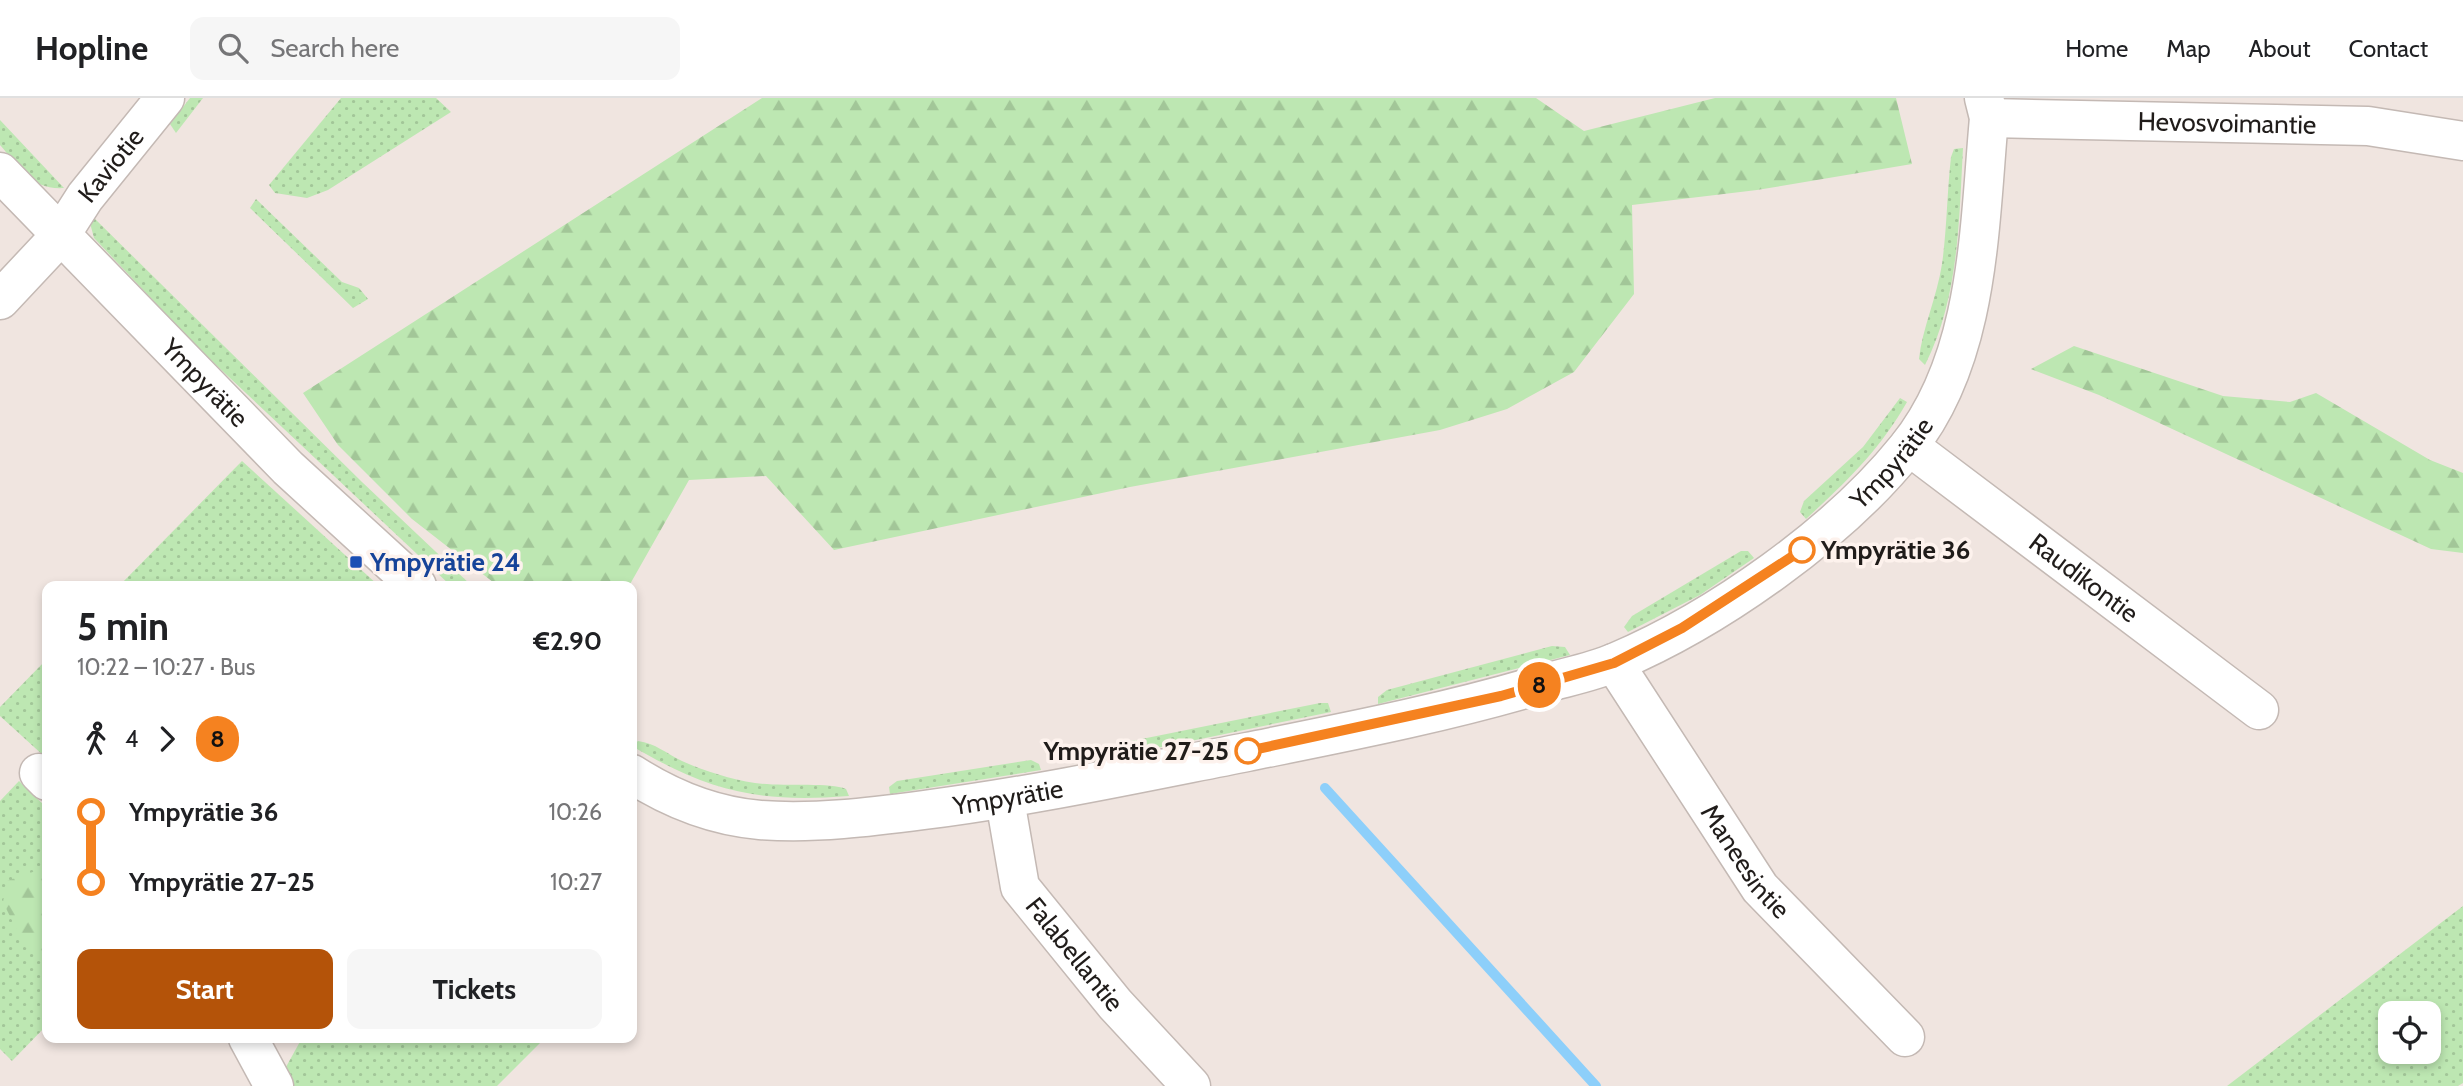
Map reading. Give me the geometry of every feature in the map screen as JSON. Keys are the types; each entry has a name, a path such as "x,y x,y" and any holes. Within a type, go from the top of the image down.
{"street":[{"name":"Kaviotie","path":"0,300 60,236 85,197 165,98"},
{"name":"Ympyrätie","path":"637,777 656,789 703,810 760,820 818,821 876,816 1005,800 1377,725 1501,696 1614,663 1682,628 1782,565 1859,501 1909,446 1939,395 1960,340 1976,261 1986,108"},
{"name":"Hevosvoimantie","path":"1986,108 2368,126 2463,141"},
{"name":"Ympyrätie","path":"0,172 288,468 412,581"},
{"name":"Raudikontie","path":"1909,446 2259,710"},
{"name":"Maneesintie","path":"1614,663 1760,888 1905,1037"},
{"name":"Falabellantie","path":"1005,800 1020,887 1115,1004 1191,1086"},
{"path":"251,1043 274,1086"}],"green space":[{"path":"190,98 203,98 176,133 170,124"},
{"path":"341,98 436,98 451,112 328,190 307,198 275,193 269,185"},
{"path":"762,98 1536,98 1584,131 1715,98 1896,98 1912,164 1757,190 1632,205 1634,294 1574,372 1507,409 1440,430 1130,487 834,550 766,476 689,480 632,581 492,581 412,519 338,445 303,393"},
{"path":"0,120 64,188 43,185 20,169 0,145"},
{"path":"1963,148 1958,231 1951,286 1945,313 1925,365 1919,359 1942,264 1951,157 1954,149"},
{"path":"256,199 342,282 359,288 368,299 353,308 250,208"},
{"path":"93,217 362,482 467,581 446,581 198,348 94,238 90,223"},
{"path":"2074,346 2223,396 2290,402 2316,393 2430,460 2463,473 2463,553 2431,549 2099,395 2031,369"},
{"path":"1900,398 1907,402 1874,451 1806,519 1800,512 1804,501 1863,447"},
{"path":"242,461 374,581 124,581"},
{"path":"1741,551 1748,551 1754,558 1700,595 1628,632 1624,627 1632,616"},
{"path":"1552,646 1565,647 1570,655 1378,704 1378,697 1387,690"},
{"path":"42,664 42,754 0,716 0,707"},
{"path":"1328,703 1331,712 1079,764 1078,757 1082,751"},
{"path":"637,742 655,746 690,765 727,777 765,784 838,787 846,789 849,796 788,798 736,791 711,784 660,762 637,749"},
{"path":"1031,760 1039,764 1041,770 890,794 889,787 897,781"},
{"path":"19,781 42,803 42,1030 12,1061 0,1049 0,801"},
{"path":"42,869 42,952 25,947 3,902 7,881"},
{"path":"2463,906 2463,1083 2458,1086 2227,1086"},
{"path":"299,1043 540,1043 497,1086 294,1086 286,1067"}],"waterway":[{"path":"1325,788 1596,1086"}],"bus line":[{"name":"8","path":"1248,751 1364,728 1501,696 1614,663 1682,628 1802,550"}],"place":[{"name":"Ympyrätie 36","path":"1802,550"},
{"name":"Ympyrätie 24","path":"356,562"},
{"name":"Ympyrätie 27-25","path":"1248,751"}]}
